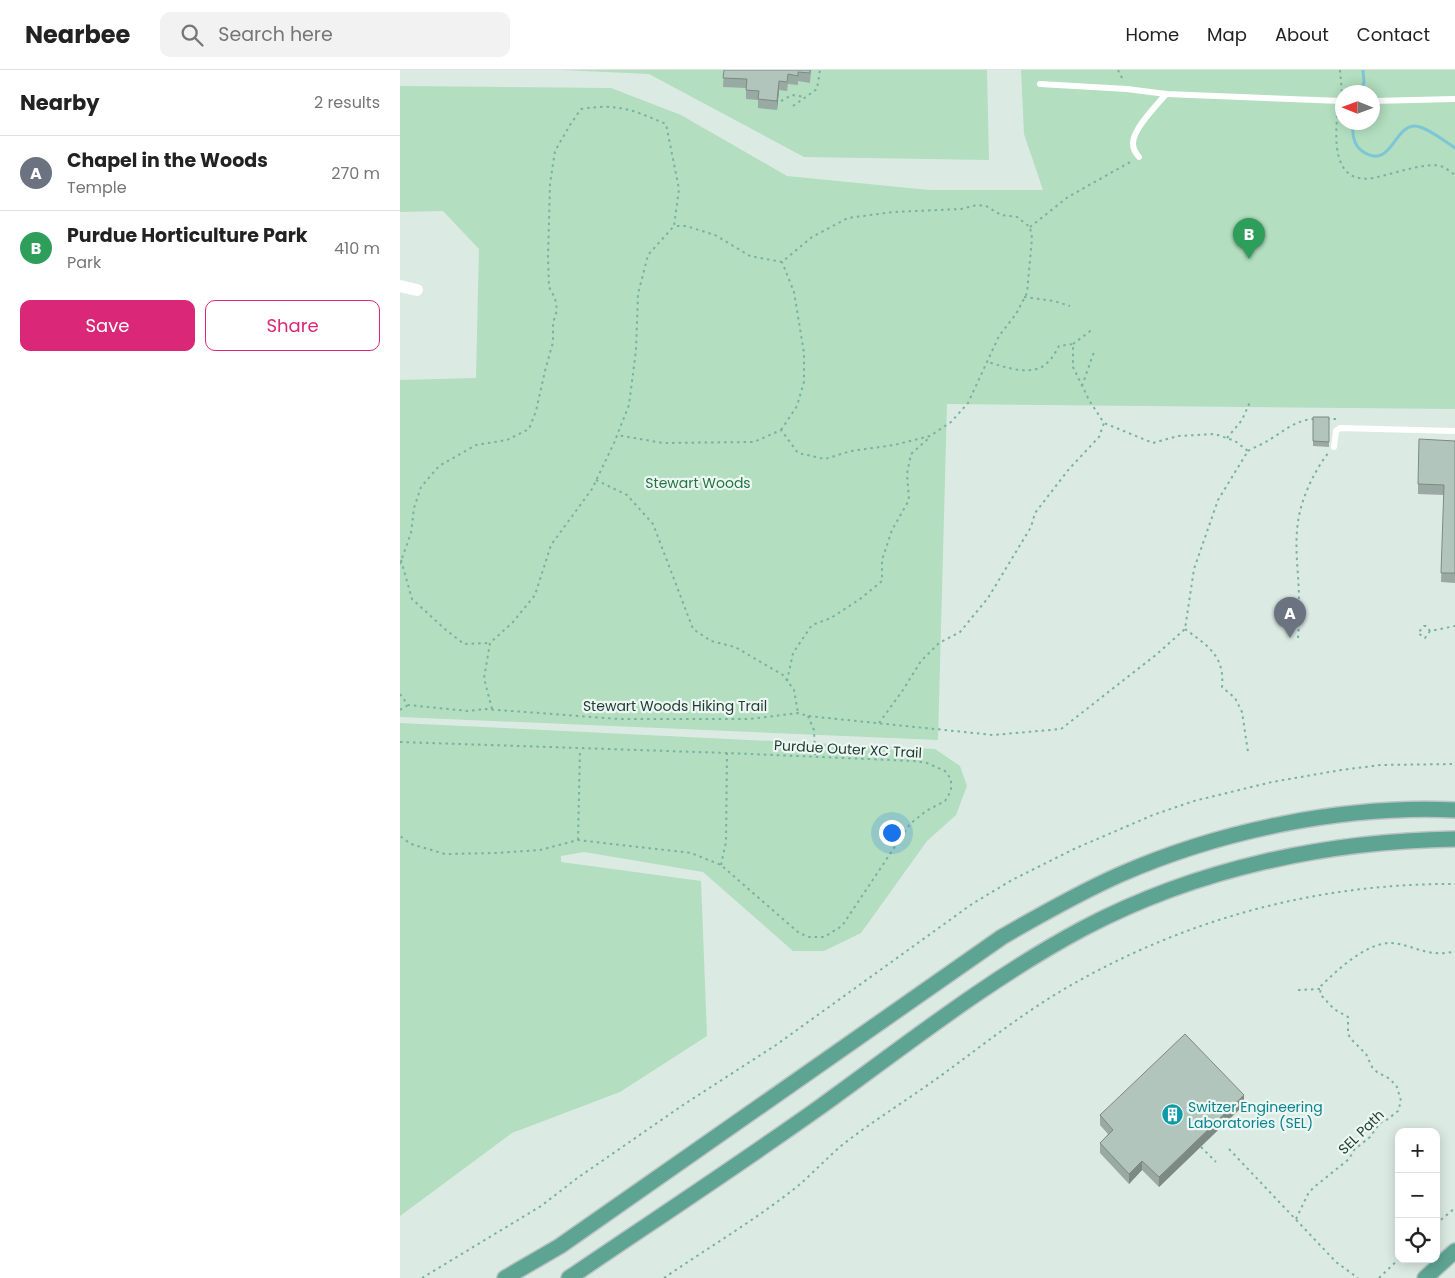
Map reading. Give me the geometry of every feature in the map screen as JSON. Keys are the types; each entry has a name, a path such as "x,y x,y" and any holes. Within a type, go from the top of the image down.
{"main road":[{"path":"505,1278 560,1246 1002,937 1074,897 1120,875 1155,862 1251,832 1282,825 1369,812 1421,809 1455,810"},
{"path":"569,1278 765,1146 999,979 1101,920 1138,902 1179,887 1282,857 1345,846 1455,839"},
{"path":"1425,1278 1455,1251"}],"street":[{"path":"400,286 417,290"}],"lane":[{"path":"1040,84 1127,89 1166,94 1335,101"},
{"path":"1139,157 1134,150 1133,141 1137,130 1166,94"},
{"path":"1380,101 1455,99"},
{"path":"1334,447 1336,431 1340,428 1455,431"}],"path":[{"path":"793,106 817,89 820,70"},
{"path":"1340,70 1342,85"},
{"path":"781,101 792,95 805,97"},
{"path":"400,564 400,559 411,533 414,508 421,487 439,466 476,445 507,440 529,429 536,411 553,342 553,323 557,310 555,298 549,286 548,258 552,168 555,152 570,125 581,109 599,106 628,108 666,124 679,189 674,226 648,256 638,294 636,350 629,405 592,489 551,545 535,595 513,622 490,643 484,678 492,709"},
{"path":"1336,130 1337,150 1341,165 1353,176 1371,178 1434,165 1444,167 1455,175"},
{"path":"1030,227 1068,197 1139,157"},
{"path":"781,430 798,453 825,459 851,451 894,445 930,436 951,422 968,403 1000,336 1016,314 1026,294 1032,238 1030,227 1017,217 1001,214 986,206 977,205 961,209 893,212 848,218 812,237 782,262"},
{"path":"674,226 686,226 715,235 750,256 782,262"},
{"path":"617,435 663,443 754,442 781,430 797,406 804,382 804,352 794,292 782,262"},
{"path":"1024,298 1054,301 1070,306"},
{"path":"988,362 1010,369 1036,370 1048,364 1059,346 1073,344 1093,328"},
{"path":"1073,344 1073,367 1104,423 1153,443 1178,436 1215,434 1235,441 1248,451"},
{"path":"1082,386 1094,352"},
{"path":"1227,438 1242,420 1250,402"},
{"path":"1248,752 1242,712 1235,698 1222,687 1223,672 1219,660 1204,643 1185,629 1194,569 1218,500 1248,451 1269,441 1287,428 1307,419 1337,419 1340,428"},
{"path":"879,723 903,690 920,661 939,643 960,632 988,598 1031,527 1035,513 1069,469 1099,437 1104,423"},
{"path":"787,681 793,653 812,625 831,618 860,599 882,581 882,560 892,530 909,500 907,474 910,454 935,433"},
{"path":"1298,638 1300,600 1296,558 1298,522 1304,498 1319,467 1328,454"},
{"path":"596,480 627,495 653,524 693,629 711,641 735,647 782,675 794,690 798,713"},
{"path":"400,559 412,599 464,644 490,643"},
{"path":"1430,631 1424,626 1418,632 1425,638 1430,631 1455,626"},
{"name":"Stewart Woods Hiking Trail","path":"408,705 468,710 492,709 619,719 750,719 798,713 808,716 993,735 1061,729 1157,654 1185,629"},
{"path":"400,694 408,705 400,710"},
{"path":"808,716 814,730 816,756"},
{"name":"Purdue Outer XC Trail","path":"400,742 914,761 927,763 945,771 951,779 951,791 945,801 926,811 910,824 842,926 824,937 809,937 799,933 721,865 691,852 578,840 540,850 445,854 411,844 400,836"},
{"path":"578,840 580,749"},
{"path":"721,865 726,842 727,753"},
{"path":"422,1278 541,1206 576,1179 683,1105 776,1045 972,904 1012,880 1074,849 1153,815 1194,801 1243,788 1307,775 1366,767 1455,764"},
{"path":"664,1278 773,1204 799,1185 848,1141 1025,1015 1059,992 1110,964 1178,934 1232,915 1272,905 1343,891 1405,885 1455,884"},
{"path":"1298,990 1320,989 1320,986 1337,970 1355,957 1388,943 1436,953 1455,952"},
{"name":"SEL Path","path":"1296,1219 1313,1188 1349,1159 1354,1150 1370,1137 1380,1123 1398,1110 1401,1101 1397,1086 1372,1067 1366,1054 1351,1039 1348,1034 1348,1017 1334,1009 1320,994 1320,989"},
{"path":"1201,1147 1216,1162"},
{"path":"1229,1149 1336,1262 1358,1278"},
{"path":"1440,1221 1455,1208"},
{"path":"1379,1278 1395,1263"}],"green space":[{"path":"562,70 987,70 989,160 804,157 649,74"},
{"name":"Stewart Woods","path":"1021,70 1455,70 1455,409 947,404 938,740 400,717 400,380 476,378 479,249 443,211 400,212 400,86 611,88 681,115 787,176 929,190 1043,190 1024,134"},
{"path":"400,723 935,749 960,766 967,786 956,815 927,841 861,933 824,951 793,951 703,872 584,852 561,856 561,862 701,881 707,1036 620,1092 512,1133 400,1216"}],"building":[{"path":"724,70 810,70 810,73 798,72 798,76 788,74 787,82 779,81 777,101 758,99 759,91 746,90 747,79 723,78"},
{"path":"1313,417 1329,417 1329,442 1313,441"},
{"path":"1419,439 1455,441 1455,573 1441,573 1444,485 1418,484"},
{"name":"Switzer Engineering Laboratories (SEL)","path":"1185,1034 1244,1095 1159,1177 1142,1161 1129,1174 1100,1143 1113,1130 1100,1115"}],"waterway":[{"path":"1363,70 1363,85"},
{"path":"1353,130 1355,142 1359,148 1372,156 1379,156 1386,152 1401,133 1407,128 1414,126 1429,131 1455,148"}],"place":[{"name":"Purdue Horticulture Park","path":"1249,259"},
{"name":"Chapel in the Woods","path":"1290,638"},
{"name":"Switzer Engineering Laboratories (SEL)","path":"1172,1115"}]}
